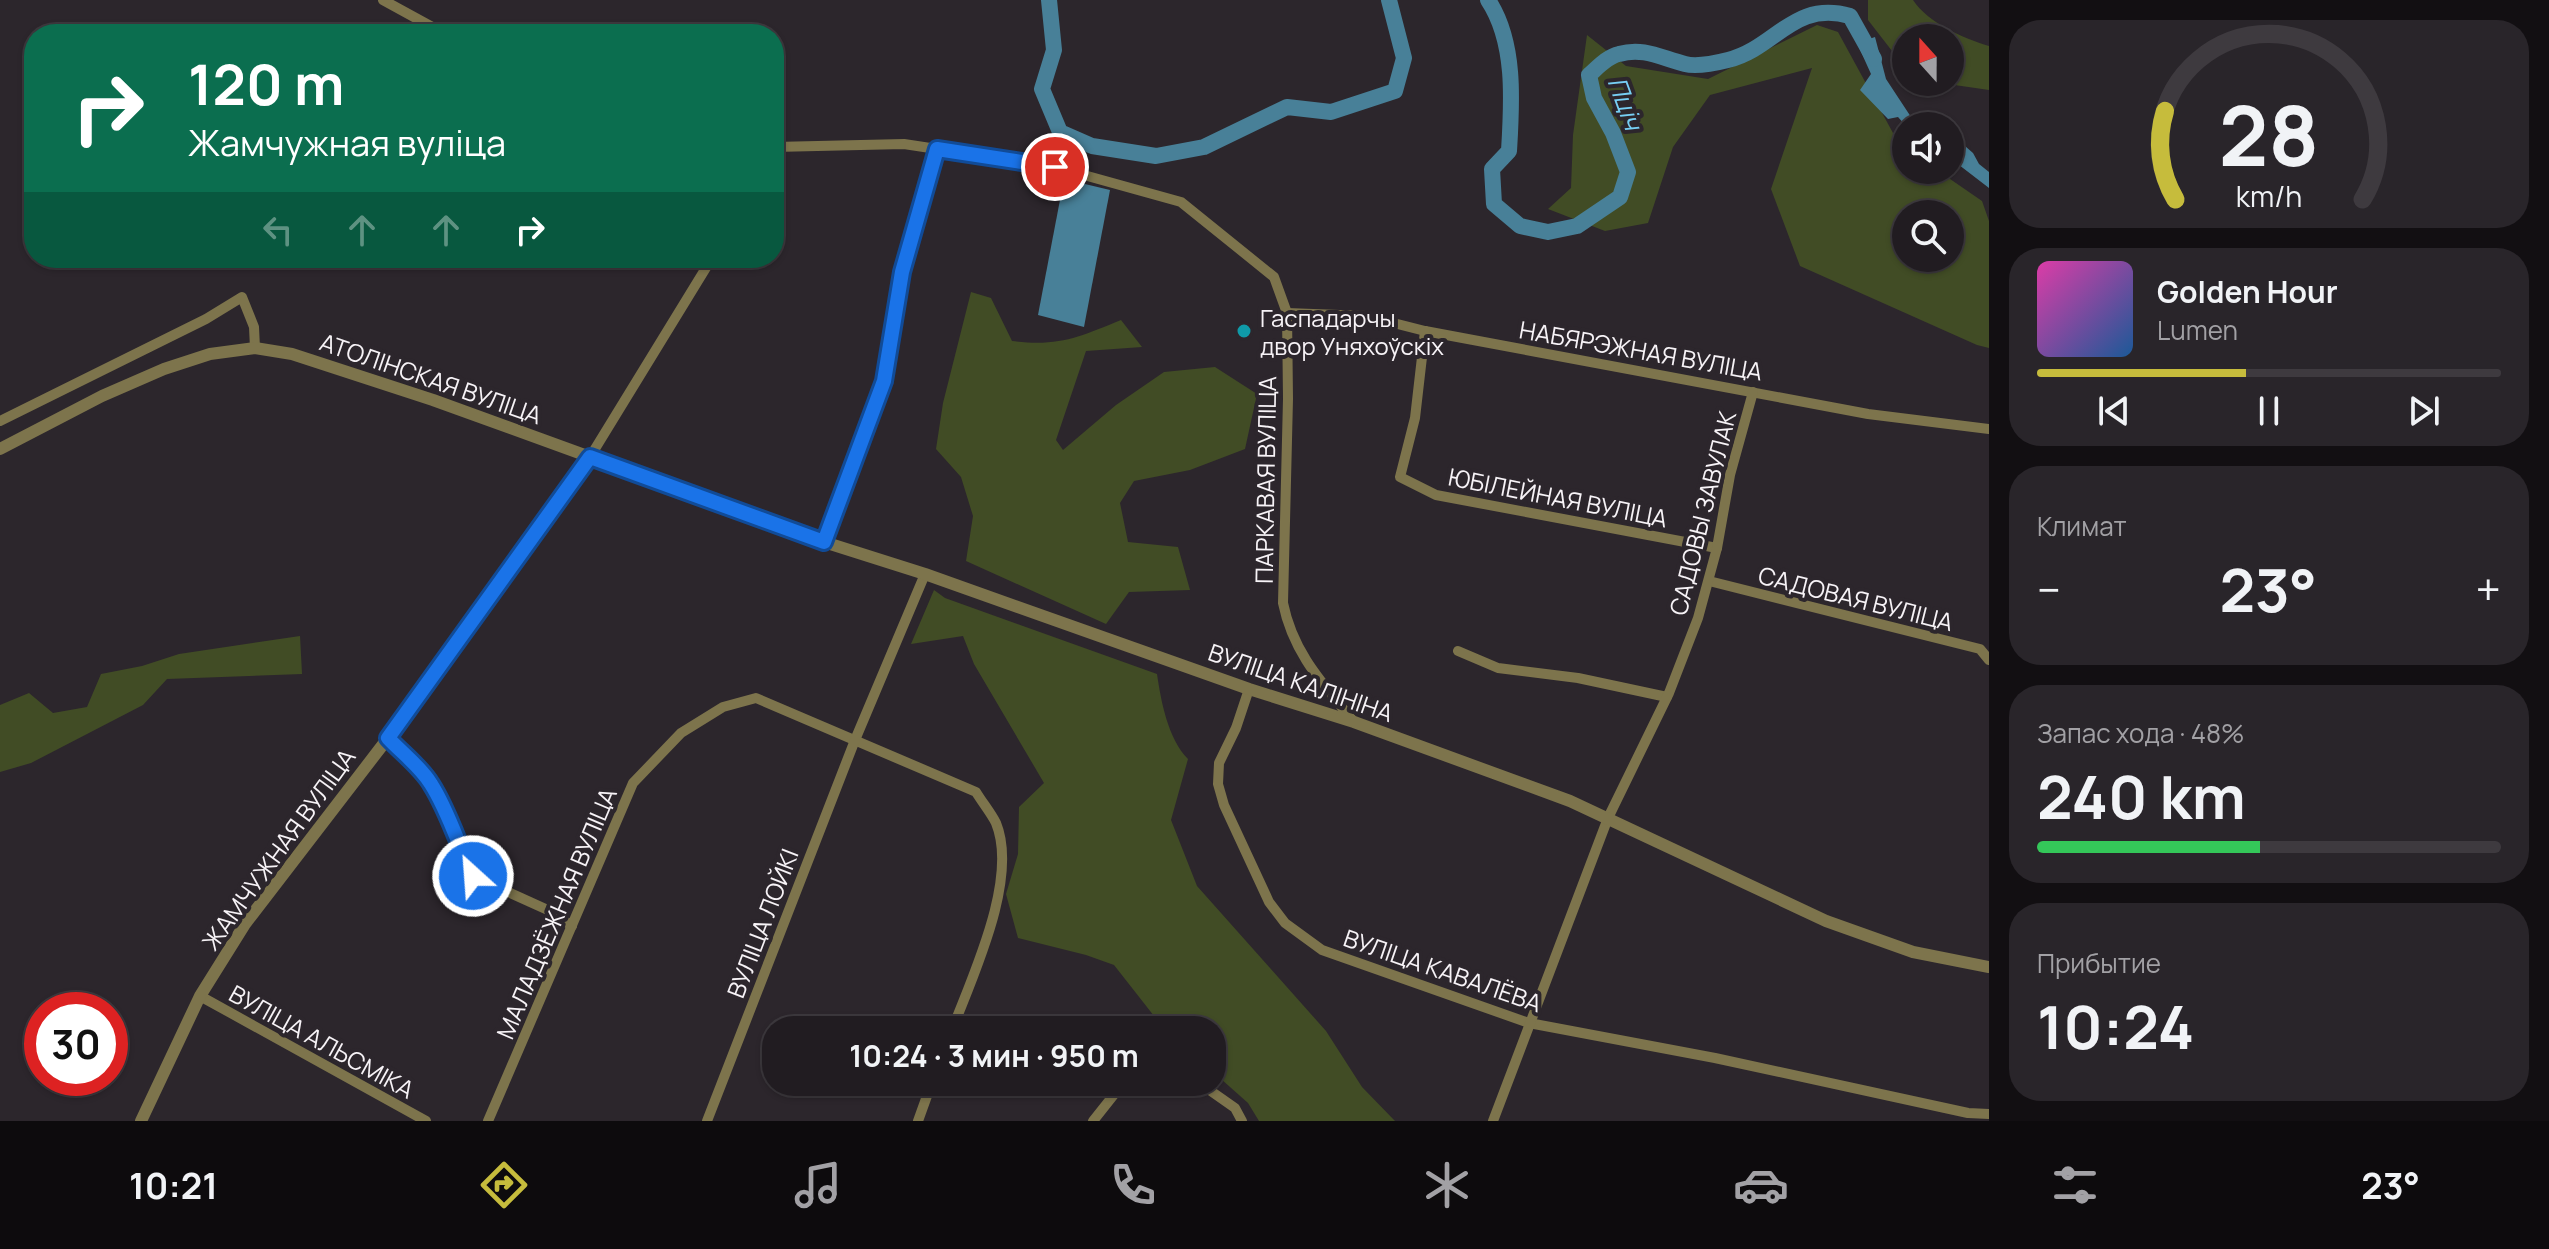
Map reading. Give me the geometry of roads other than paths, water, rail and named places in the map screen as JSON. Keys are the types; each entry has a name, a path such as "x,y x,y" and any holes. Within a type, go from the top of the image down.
{"street":[{"path":"387,2 427,24"},
{"name":"ПАРКАВАЯ ВУЛІЦА","path":"784,150 904,144 1055,167 1181,202 1274,277 1287,313 1283,603 1287,624 1298,649 1354,722"},
{"path":"824,542 884,381 902,272 937,149"},
{"path":"590,457 706,268"},
{"path":"0,421 206,319 242,297 254,327 255,348"},
{"name":"НАБЯРЭЖНАЯ ВУЛІЦА","path":"1287,313 1366,316 1425,331 1868,414 1989,429"},
{"name":"ЮБІЛЕЙНАЯ ВУЛІЦА","path":"1425,331 1415,418 1400,477 1436,495 1717,548"},
{"name":"АТОЛІНСКАЯ ВУЛІЦА","path":"0,449 102,396 164,369 210,354 255,348 292,354 433,400 590,457"},
{"name":"САДОВЫ ЗАВУЛАК","path":"1493,1121 1608,818 1667,697 1709,581 1730,475 1753,392"},
{"name":"ВУЛІЦА КАЛІНІНА","path":"590,457 824,542 925,574 1249,689 1354,722 1608,818 1826,921 1913,952 1989,967"},
{"name":"ЖАМЧУЖНАЯ ВУЛІЦА","path":"141,1121 200,996 245,924 388,738 590,457"},
{"name":"ВУЛІЦА ЛОЙКІ","path":"707,1121 855,740 925,574"},
{"name":"САДОВАЯ ВУЛІЦА","path":"1709,581 1980,649 1989,660"},
{"path":"1458,651 1498,668 1578,678 1667,697"},
{"name":"ВУЛІЦА КАВАЛЁВА","path":"1249,689 1236,728 1219,763 1218,784 1224,805 1269,902 1285,923 1329,953 1529,1023 1715,1058 1953,1110 1989,1114"},
{"name":"МАЛАДЗЁЖНАЯ ВУЛІЦА","path":"488,1121 633,783 681,733 723,707 756,698 855,740"},
{"path":"388,738 430,781 473,876 550,911 572,926"},
{"path":"855,740 976,792 996,823 1001,848 993,921 957,1016"},
{"name":"ВУЛІЦА АЛЬСМІКА","path":"200,996 426,1121"},
{"path":"918,1121 927,1096"},
{"path":"1093,1121 1113,1096"},
{"path":"1218,1096 1235,1108 1242,1121"}],"water":[{"path":"1875,37 1892,96 1897,96 1908,112 1892,112 1892,118 1888,119 1860,90 1871,74 1857,43"},
{"path":"1964,145 1989,172 1989,188 1964,169"},
{"path":"1064,179 1110,190 1084,327 1038,315"}],"waterway":[{"name":"Пціч","path":"1049,0 1054,50 1042,89 1060,132 1092,146 1156,156 1204,147 1287,107 1331,112 1395,91 1404,58 1389,0"},
{"name":"Пціч","path":"1488,0 1504,34 1511,93 1509,151 1492,169 1494,204 1520,226 1548,232 1577,226 1620,197 1628,172 1613,133 1594,98 1589,75 1611,57 1636,52 1690,65 1728,60 1745,54 1799,20 1814,14 1830,13 1850,16 1874,59"}],"place":[{"name":"Гаспадарчы двор Уняхоўскіх","path":"1244,331"}]}
